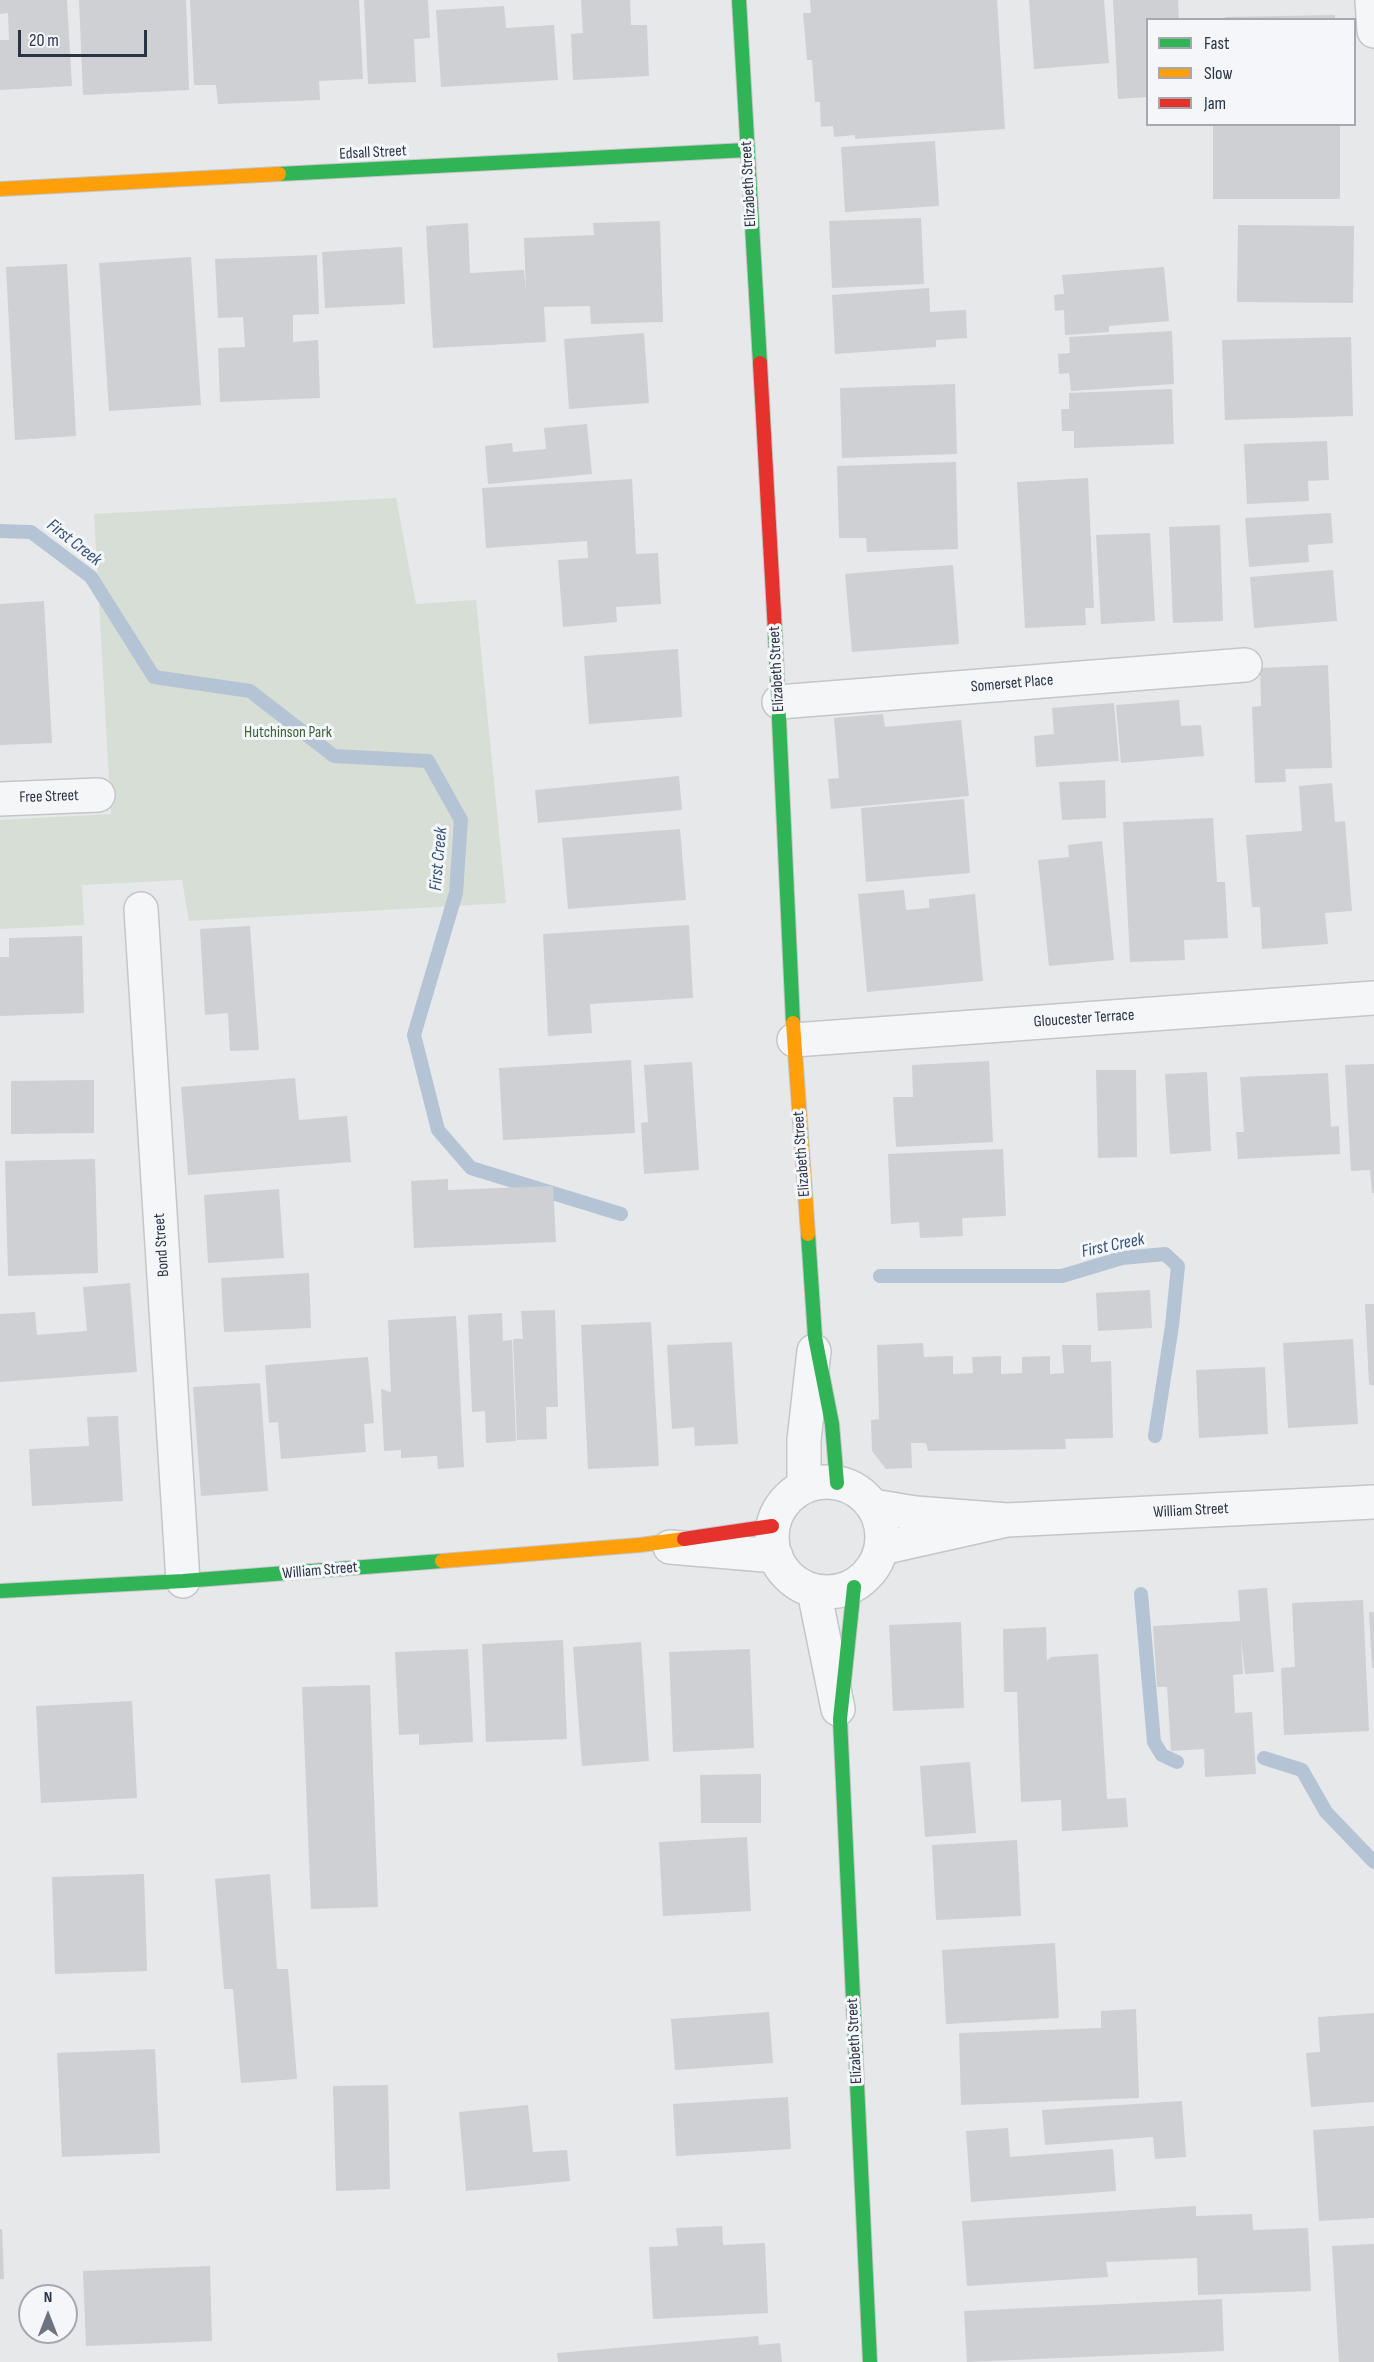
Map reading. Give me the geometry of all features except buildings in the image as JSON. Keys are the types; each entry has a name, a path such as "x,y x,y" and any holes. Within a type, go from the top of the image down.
{"street":[{"name":"Elizabeth Street","path":"739,0 779,702 794,1040 815,1338 832,1424 837,1483"},
{"path":"1372,0 1374,31"},
{"name":"Edsall Street","path":"0,189 747,150"},
{"name":"Somerset Place","path":"779,702 1245,665"},
{"name":"Free Street","path":"0,799 99,795"},
{"name":"Bond Street","path":"141,909 183,1581"},
{"name":"Gloucester Terrace","path":"794,1040 1374,998"},
{"name":"Elizabeth Street","path":"804,1486 804,1440 815,1338"},
{"path":"820,1482 837,1483 853,1488 877,1511 882,1527 882,1548 878,1562 868,1576 854,1587 837,1592 814,1591 788,1578 778,1563 774,1541 783,1504 804,1486 820,1482"},
{"name":"William Street","path":"873,1506 915,1513 1007,1520 1374,1502"},
{"name":"William Street","path":"882,1548 1007,1520"},
{"name":"William Street","path":"0,1591 183,1581 640,1545 774,1541"},
{"name":"Elizabeth Street","path":"854,1587 840,1719 870,2362"},
{"name":"Elizabeth Street","path":"814,1591 840,1719"}],"green space":[{"name":"Hutchinson Park","path":"396,498 416,604 476,600 506,903 189,921 182,880 82,885 84,925 0,929 0,820 111,814 94,514"}],"waterway":[{"name":"First Creek","path":"0,531 31,532 91,577 154,677 250,691 334,756 428,761 461,820 456,893 414,1035 438,1130 471,1168 621,1214"},
{"name":"First Creek","path":"880,1276 1062,1276 1122,1258 1165,1254 1178,1266 1172,1326 1155,1436"},
{"name":"First Creek","path":"1141,1594 1154,1742 1162,1755 1177,1762"},
{"name":"First Creek","path":"1264,1758 1302,1770 1326,1812 1374,1862"}],"traffic: fast":[{"path":"739,0 760,363"},
{"path":"279,174 747,150"},
{"path":"775,632 793,1023"},
{"path":"808,1234 815,1337 832,1424 837,1483"},
{"path":"0,1591 183,1581 442,1561"},
{"path":"854,1587 840,1719 870,2362"}],"traffic: slow":[{"path":"0,189 279,174"},
{"path":"793,1023 808,1234"},
{"path":"442,1561 640,1545 684,1539"}],"traffic: jam":[{"path":"760,363 775,632"},
{"path":"684,1539 772,1526"}]}
